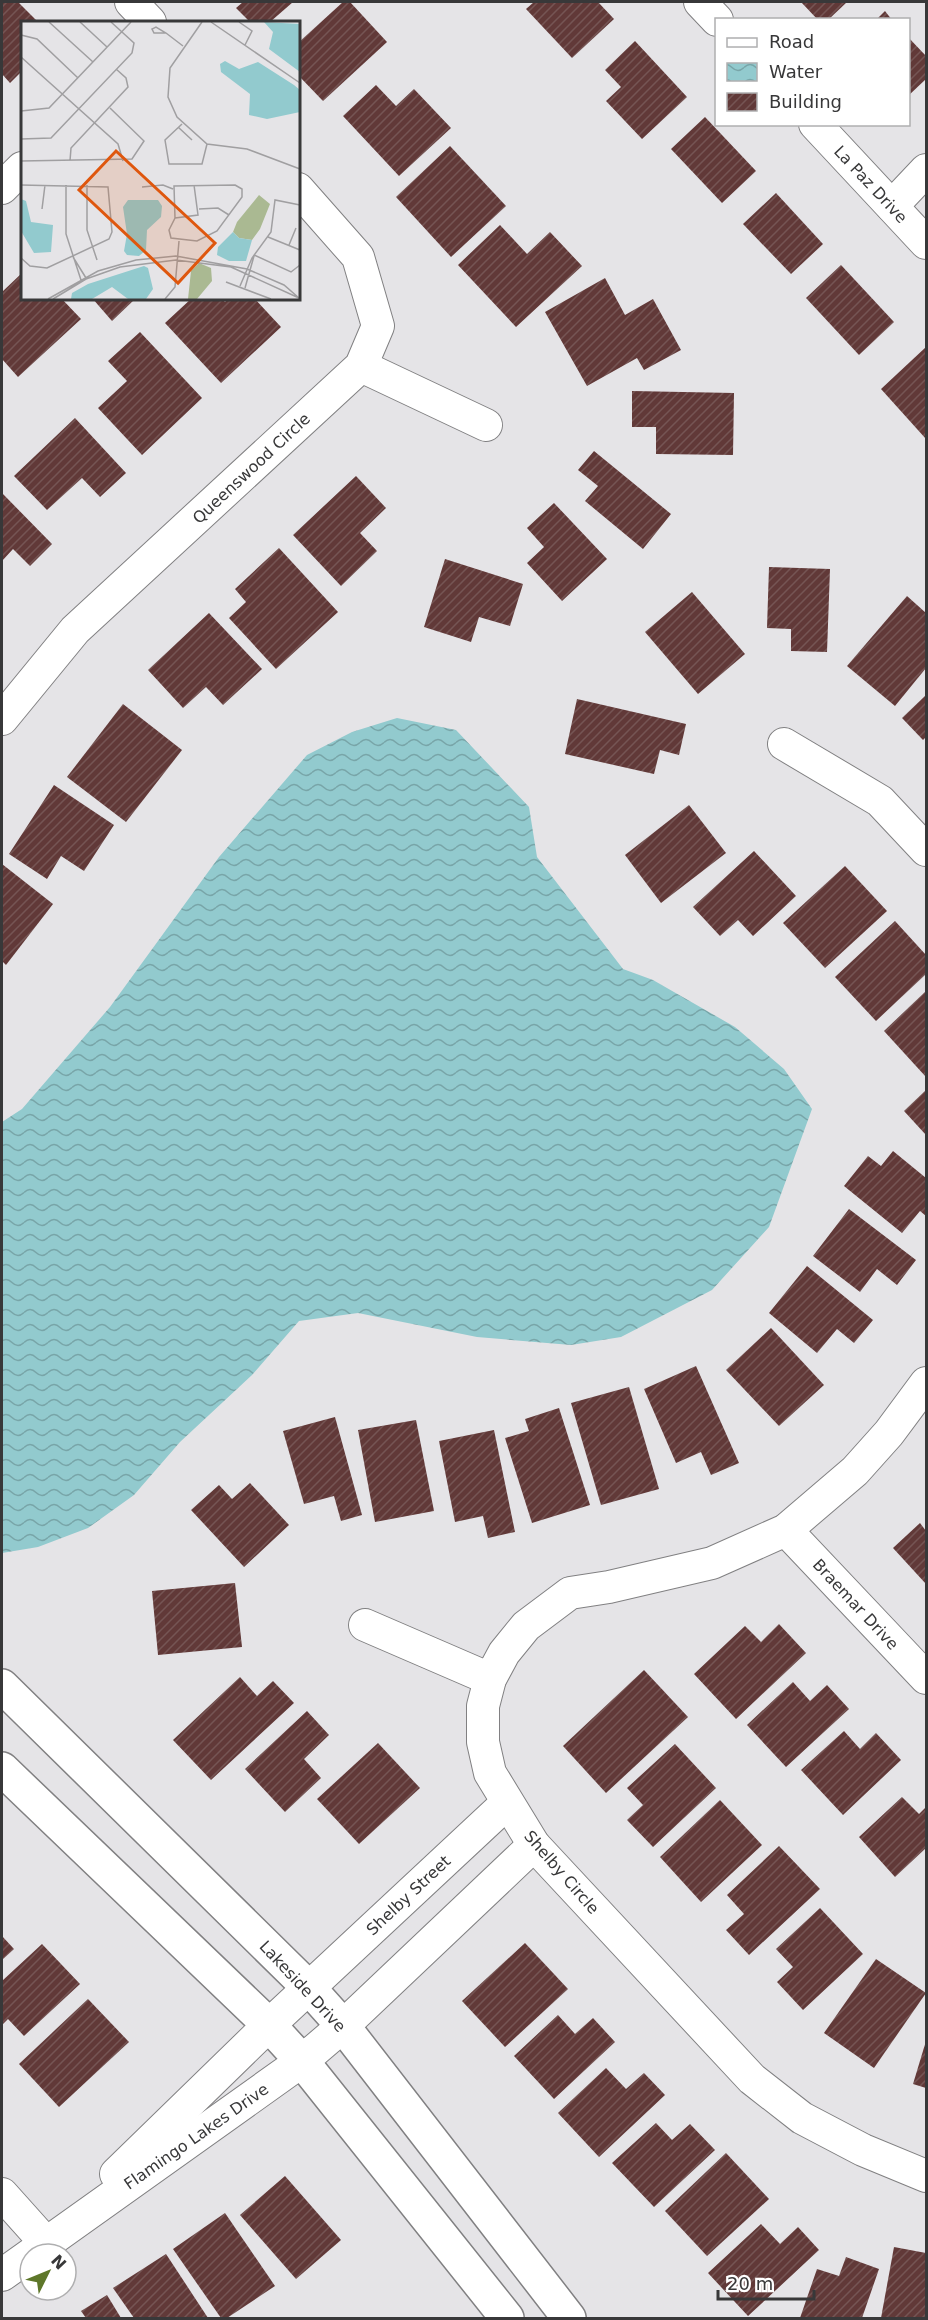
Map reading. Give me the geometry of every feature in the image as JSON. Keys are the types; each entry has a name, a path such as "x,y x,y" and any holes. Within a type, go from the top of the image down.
{"street":[{"path":"131,2 149,21"},
{"path":"700,2 715,18"},
{"name":"La Paz Drive","path":"817,126 927,243"},
{"path":"2,188 21,169"},
{"path":"892,206 927,170"},
{"name":"Queenswood Circle","path":"2,719 75,630 361,366 378,326 358,257 300,191"},
{"path":"361,366 486,425"},
{"path":"784,744 880,801 927,850"},
{"name":"Shelby Circle","path":"927,1383 889,1433 855,1471 786,1530 712,1563 609,1587 570,1593 526,1626 504,1653 490,1679 483,1707 483,1742 490,1773 534,1845 752,2079 802,2118 863,2150 927,2176"},
{"name":"Braemar Drive","path":"786,1530 927,1678"},
{"path":"365,1625 490,1679"},
{"name":"Lakeside Drive","path":"2,1686 309,1988 343,2026 569,2319"},
{"path":"2,1769 269,2025 302,2061 507,2319"},
{"name":"Shelby Street","path":"309,1988 507,1803"},
{"path":"343,2026 534,1845"},
{"name":"Flamingo Lakes Drive","path":"45,2242 309,1988"},
{"name":"Flamingo Lakes Drive","path":"45,2242 302,2061 343,2026"},
{"path":"2,2194 45,2242"},
{"name":"Flamingo Lakes Drive","path":"2,2275 18,2263"}],"water":[{"path":"397,718 456,730 529,807 537,857 623,969 653,980 735,1027 784,1069 812,1109 769,1227 712,1290 621,1337 571,1345 477,1337 358,1313 299,1321 252,1375 180,1442 134,1495 88,1528 38,1547 2,1553 2,1122 22,1109 110,1007 219,857 307,755 352,732"}],"building":[{"path":"2,2 18,2 37,21 21,21 21,72 10,83 2,74"},
{"path":"243,2 293,2 271,21 249,21 236,8"},
{"path":"343,2 350,2 387,42 323,101 300,77 300,41"},
{"path":"534,2 598,2 614,19 572,58 526,9"},
{"path":"801,2 847,2 830,18 816,18"},
{"path":"885,11 890,18 878,18"},
{"path":"910,39 926,56 926,79 910,94"},
{"path":"635,41 687,97 642,139 606,101 621,87 605,70"},
{"path":"376,85 396,106 414,89 451,128 399,176 343,116"},
{"path":"705,117 756,171 722,203 671,149"},
{"path":"450,146 506,206 451,257 396,197"},
{"path":"776,193 823,244 791,274 743,224"},
{"path":"500,225 527,254 550,232 582,266 516,327 458,265"},
{"path":"841,265 894,322 859,355 806,298"},
{"path":"21,274 21,300 63,300 81,319 18,377 2,359 2,292"},
{"path":"605,278 625,315 653,299 681,350 644,370 637,358 587,386 545,312"},
{"path":"94,300 134,300 112,321"},
{"path":"190,300 224,300 225,302 226,300 256,300 281,327 221,383 165,323"},
{"path":"140,332 202,398 142,455 98,408 127,381 108,361"},
{"path":"926,347 926,439 881,389"},
{"path":"632,391 734,393 733,455 656,454 656,427 632,427"},
{"path":"75,418 126,473 100,497 82,478 47,510 14,476"},
{"path":"594,451 671,514 643,549 585,501 598,486 578,470"},
{"path":"356,476 386,508 360,533 377,551 341,586 293,535"},
{"path":"2,493 52,544 30,566 13,549 2,561"},
{"path":"554,503 607,559 562,601 527,563 544,547 527,528"},
{"path":"279,548 338,612 276,669 229,618 246,602 235,589"},
{"path":"445,559 523,584 510,626 479,617 471,642 424,627"},
{"path":"769,567 830,569 827,652 791,651 791,629 767,628"},
{"path":"692,592 745,654 698,694 645,632"},
{"path":"907,596 926,613 926,668 895,706 847,666"},
{"path":"209,613 262,669 223,705 206,687 183,708 148,670"},
{"path":"926,695 926,737 923,740 902,718"},
{"path":"577,699 686,724 679,755 660,750 654,774 565,754"},
{"path":"123,704 182,750 126,822 67,777"},
{"path":"54,785 114,825 84,871 61,856 47,879 9,854"},
{"path":"689,805 726,853 661,903 625,855"},
{"path":"754,851 796,896 753,936 738,920 720,936 693,907"},
{"path":"2,864 53,904 6,965 2,961"},
{"path":"845,866 887,911 825,968 783,923"},
{"path":"895,921 926,955 926,974 876,1021 835,977"},
{"path":"926,991 926,1077 884,1031"},
{"path":"926,1090 926,1135 904,1111"},
{"path":"893,1151 926,1178 926,1216 920,1211 902,1233 844,1186 868,1156 881,1166"},
{"path":"849,1209 916,1260 897,1285 877,1269 860,1292 813,1256"},
{"path":"807,1266 873,1320 854,1343 837,1329 817,1353 769,1313"},
{"path":"771,1328 824,1385 779,1426 726,1370"},
{"path":"696,1366 739,1463 711,1475 701,1452 676,1463 644,1389"},
{"path":"629,1387 659,1489 601,1505 571,1403"},
{"path":"559,1408 590,1505 532,1523 505,1438 529,1431 525,1419"},
{"path":"335,1417 362,1515 341,1521 334,1496 304,1504 283,1431"},
{"path":"416,1420 434,1511 375,1522 358,1430"},
{"path":"494,1430 515,1532 488,1538 483,1516 455,1522 439,1441"},
{"path":"250,1483 289,1525 244,1567 191,1510 219,1485 232,1499"},
{"path":"920,1523 926,1531 926,1584 893,1548"},
{"path":"235,1583 242,1647 158,1655 152,1591"},
{"path":"779,1624 806,1653 736,1719 694,1674 745,1626 761,1642"},
{"path":"644,1670 688,1717 606,1793 563,1746"},
{"path":"240,1677 257,1696 273,1681 294,1703 211,1780 173,1740"},
{"path":"793,1682 810,1701 827,1685 849,1709 786,1767 747,1725"},
{"path":"307,1711 329,1735 304,1759 321,1778 285,1812 245,1769"},
{"path":"844,1731 860,1749 876,1733 901,1760 843,1815 801,1770"},
{"path":"378,1743 420,1788 359,1844 317,1799"},
{"path":"675,1744 716,1788 653,1847 627,1820 643,1805 627,1788"},
{"path":"902,1797 919,1814 926,1807 926,1848 895,1877 859,1837"},
{"path":"720,1800 762,1845 701,1902 660,1857"},
{"path":"779,1846 820,1889 749,1955 726,1930 744,1914 727,1895"},
{"path":"820,1908 863,1954 803,2010 777,1982 793,1967 776,1949"},
{"path":"2,1936 14,1949 2,1960"},
{"path":"525,1943 568,1989 505,2047 462,2001"},
{"path":"42,1944 80,1984 24,2036 8,2019 2,2025 2,1981"},
{"path":"876,1959 926,1993 874,2068 824,2033"},
{"path":"88,1999 129,2042 59,2107 19,2064"},
{"path":"558,2015 575,2034 593,2018 615,2042 554,2099 514,2056"},
{"path":"926,2041 926,2088 913,2084"},
{"path":"606,2068 626,2089 644,2073 665,2095 599,2157 558,2113"},
{"path":"656,2123 672,2140 690,2124 715,2150 654,2207 612,2163"},
{"path":"726,2153 769,2199 707,2256 665,2211"},
{"path":"285,2176 341,2240 296,2279 240,2215"},
{"path":"225,2213 275,2286 227,2318 221,2318 173,2249"},
{"path":"761,2224 780,2244 798,2227 819,2250 748,2316 708,2273"},
{"path":"894,2247 926,2253 926,2318 881,2318"},
{"path":"166,2254 208,2318 134,2318 113,2288"},
{"path":"846,2257 879,2269 862,2318 800,2318 817,2269 839,2276"},
{"path":"107,2295 121,2318 86,2318 81,2311"}]}
